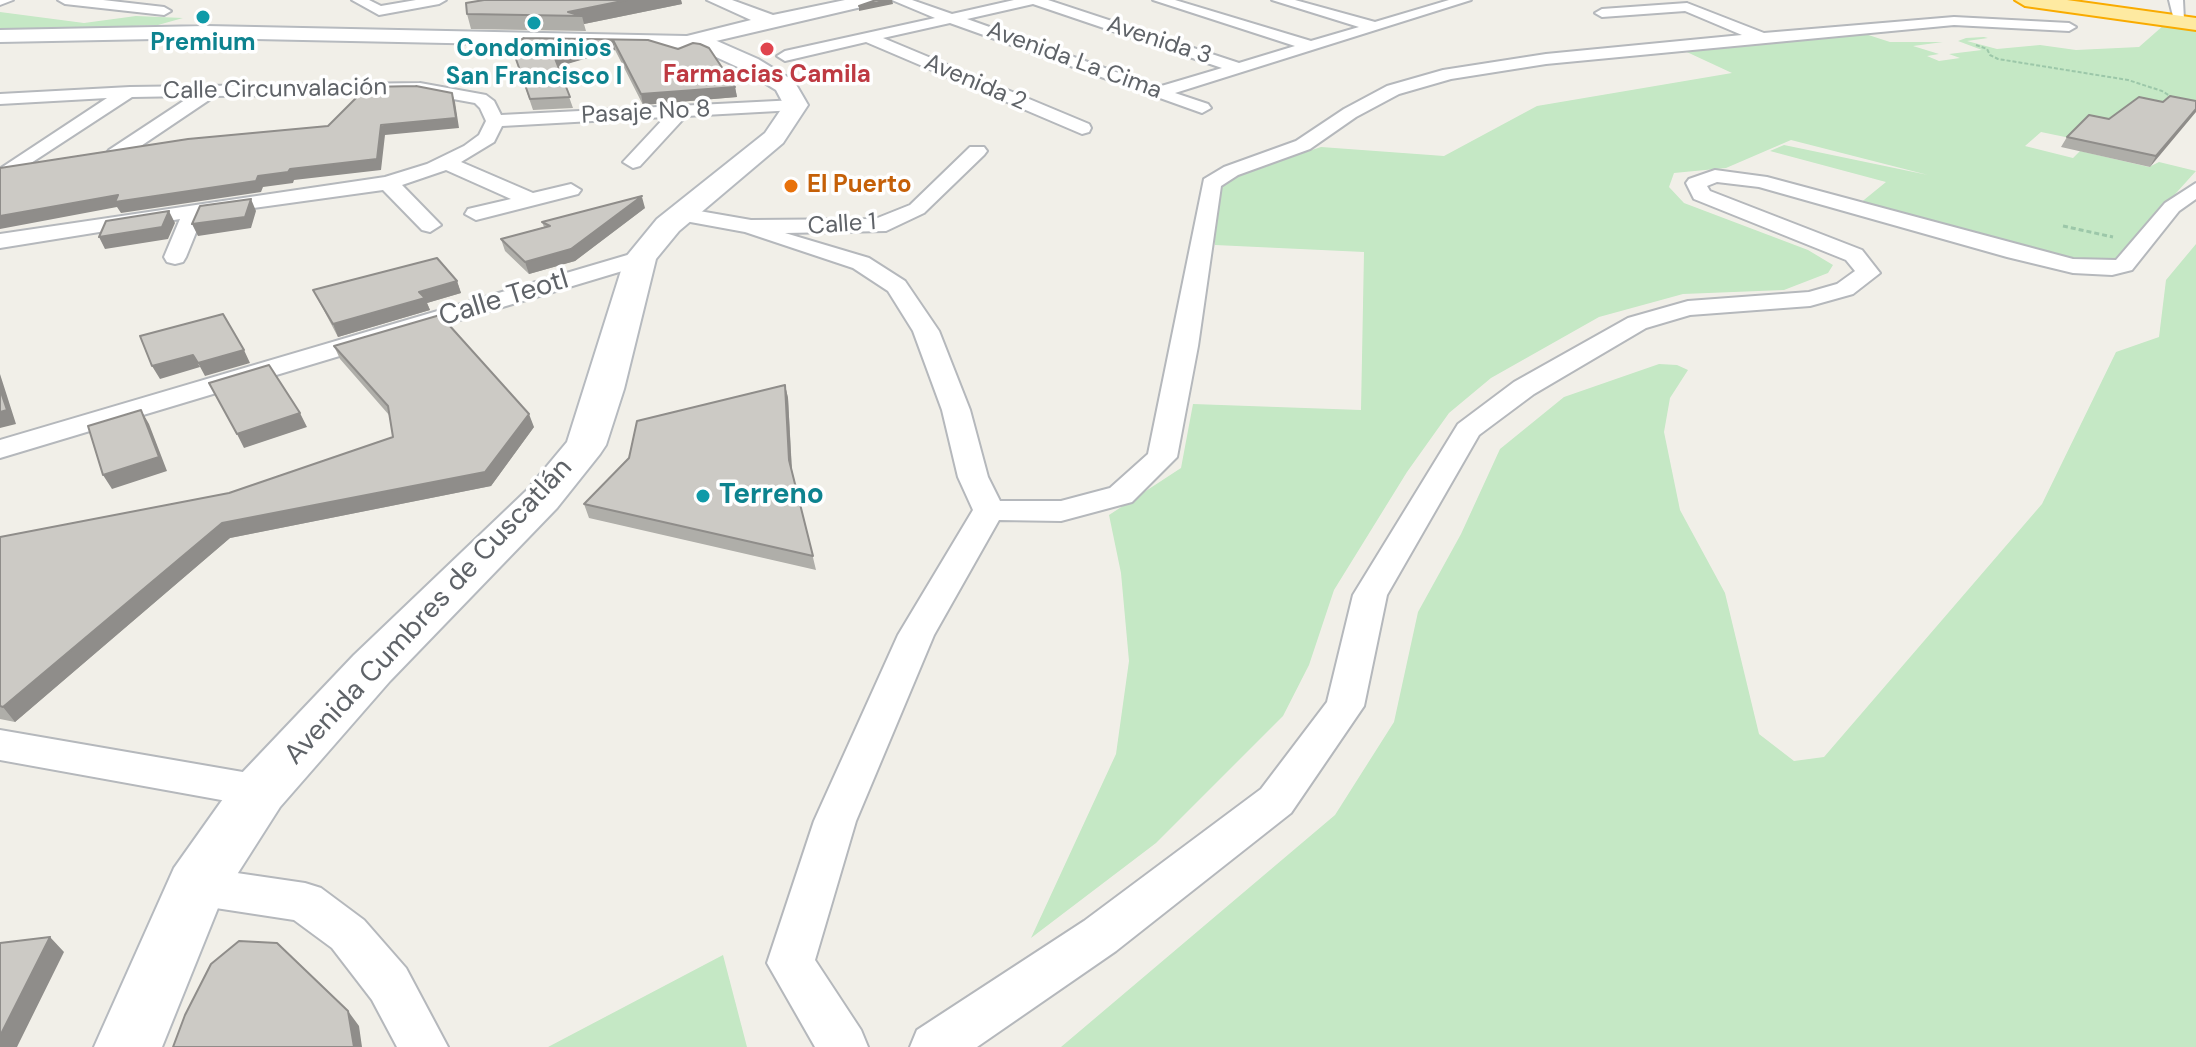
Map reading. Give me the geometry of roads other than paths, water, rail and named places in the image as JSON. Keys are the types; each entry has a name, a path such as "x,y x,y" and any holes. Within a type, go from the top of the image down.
{"highway":[{"path":"2025,0 2141,16 2187,15"},
{"path":"2055,0 2187,15"}],"main road":[{"path":"0,36 207,32 686,42 709,46 750,64 786,86 796,105"},
{"name":"Avenida Cumbres de Cuscatlán","path":"128,1047 196,886 260,791 372,668 542,499 586,445 605,389 641,258 654,240 682,214 774,138 796,105"}],"street":[{"path":"65,0 164,11"},
{"path":"359,0 379,11 439,0"},
{"path":"716,0 769,20"},
{"path":"686,42 769,20 870,0"},
{"name":"Avenida La Cima","path":"899,0 1202,108"},
{"path":"785,56 1033,0"},
{"name":"Avenida 3","path":"1033,0 1239,68"},
{"path":"1160,0 1311,46"},
{"path":"1279,0 1375,27"},
{"path":"1408,0 1438,8"},
{"path":"1159,92 1464,0"},
{"path":"1602,13 1687,7 1765,40"},
{"path":"989,510 1061,511 1121,495 1162,457 1185,346 1211,183 1231,171 1303,145 1350,113 1393,90 1449,74 1504,65 1954,21 2069,27"},
{"path":"1645,50 1642,42 1655,37 1740,29"},
{"name":"Avenida 2","path":"867,37 1082,128"},
{"name":"Calle Circunvalación","path":"0,99 212,90 435,89 480,99 488,105 495,121"},
{"path":"116,154 212,90"},
{"path":"8,172 130,92"},
{"name":"Pasaje No 8","path":"495,121 796,105"},
{"path":"633,162 681,111"},
{"path":"0,241 388,183 447,163 481,144 495,121"},
{"name":"Calle 1","path":"682,214 751,227 878,226 917,209 977,151"},
{"path":"447,163 531,200"},
{"path":"935,1047 1100,936 1276,801 1345,706 1370,595 1468,430 1524,388 1637,323 1688,308 1810,299 1845,289 1868,273 1854,255 1701,195 1696,183 1715,176 1760,181 2073,266 2112,268 2124,265 2172,207 2196,189"},
{"path":"388,183 430,225"},
{"path":"476,214 571,190"},
{"path":"175,257 194,210"},
{"path":"751,227 861,263 897,286 926,331 956,410 973,477 989,510"},
{"name":"Calle Teotl","path":"0,449 641,258"},
{"path":"843,1047 791,963 841,807 916,635 989,510"},
{"path":"0,745 260,791"},
{"path":"196,886 305,902 348,934 389,984 423,1047"}],"place":[{"name":"Premium","path":"203,17"},
{"name":"Condominios San Francisco I","path":"534,23"},
{"name":"Farmacias Camila","path":"767,49"},
{"name":"El Puerto","path":"791,186"},
{"name":"Terreno","path":"703,496"}]}
